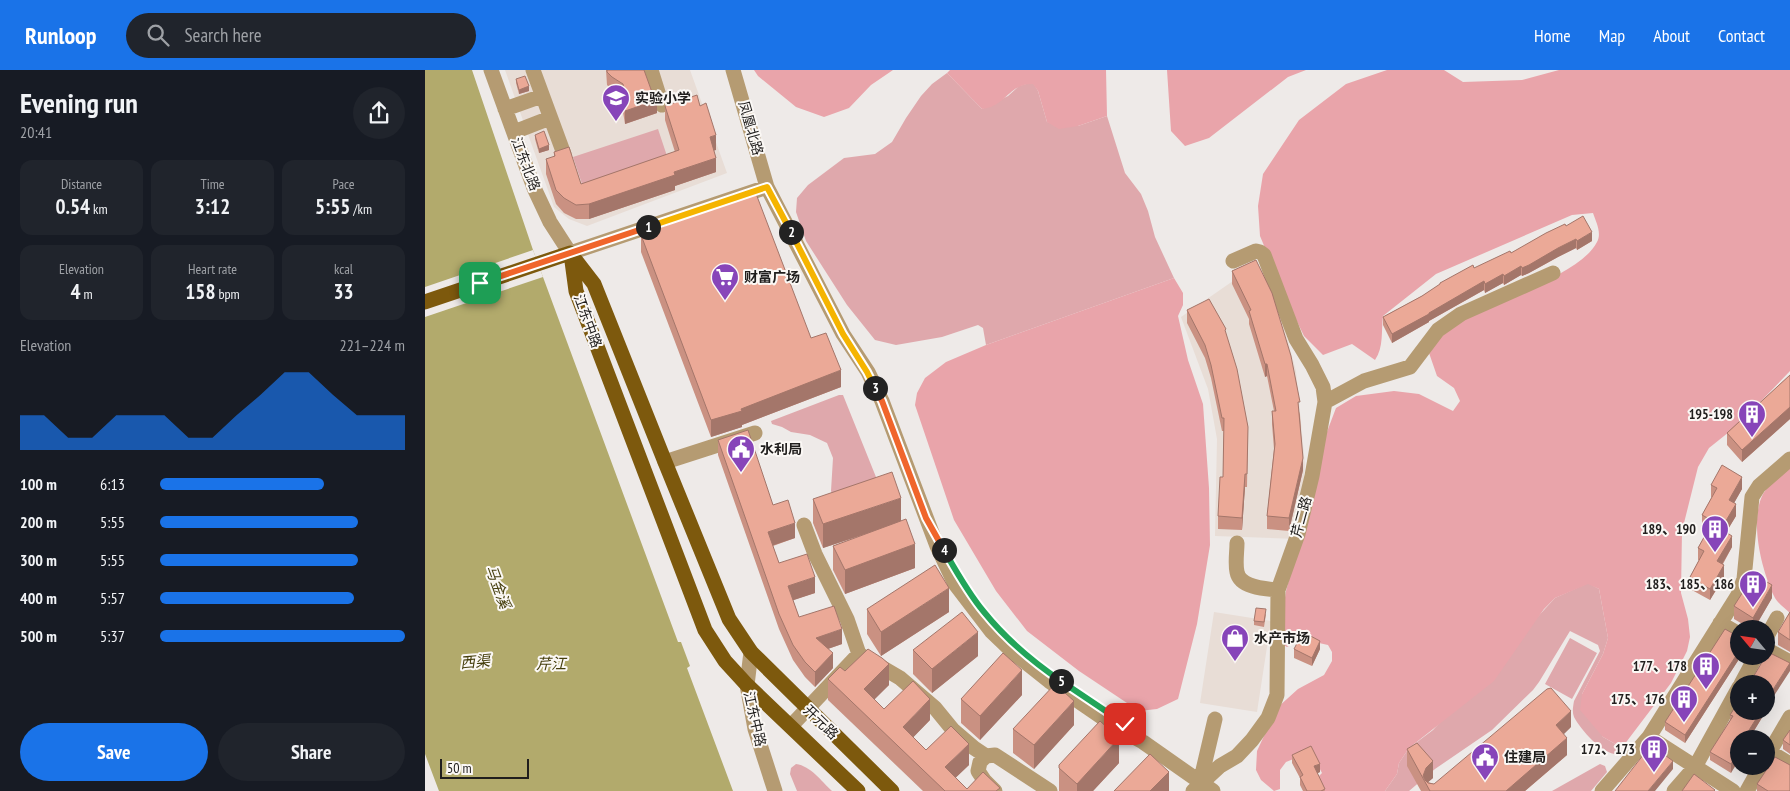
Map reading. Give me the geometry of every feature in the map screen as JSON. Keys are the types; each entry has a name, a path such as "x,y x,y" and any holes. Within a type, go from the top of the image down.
{"main road":[{"path":"425,302 571,253"},
{"name":"江东中路","path":"571,253 594,284 729,619 751,652"},
{"name":"江东中路","path":"571,253 576,291 705,630 725,661 747,685"},
{"name":"开元路","path":"751,652 892,791"},
{"name":"开元路","path":"747,685 858,791"}],"street":[{"name":"江东北路","path":"491,70 534,188 546,213 571,253"},
{"path":"533,70 564,154"},
{"path":"651,70 662,105"},
{"name":"凤凰北路","path":"733,70 767,187 843,334 867,372 882,401 926,518 965,585 984,613 1007,637 1056,678 1125,724 1143,742 1196,787 1213,791"},
{"path":"505,109 542,96"},
{"path":"514,132 550,118"},
{"path":"571,253 767,187"},
{"name":"芹二路","path":"1196,787 1220,766 1237,756 1268,718 1277,695 1279,590 1298,534 1310,485 1325,402 1323,387 1296,339 1263,255 1255,251 1233,261"},
{"path":"1325,402 1364,381 1410,366 1439,330 1461,314 1553,273"},
{"path":"665,462 755,433"},
{"path":"1602,791 1649,738 1738,595 1744,579 1751,497 1759,486 1790,459"},
{"path":"803,525 847,619 859,654 900,678 935,708 953,730 986,756"},
{"path":"1237,543 1236,571 1239,577 1251,586 1279,590"},
{"path":"1775,622 1777,618"},
{"path":"1720,623 1730,629"},
{"path":"747,685 751,652"},
{"path":"791,726 859,654"},
{"path":"1775,654 1790,662"},
{"name":"江东中路","path":"747,685 755,729 775,791"},
{"path":"1674,791 1695,767 1730,704"},
{"path":"1775,743 1790,717"},
{"path":"1196,787 1215,719"},
{"path":"1649,738 1733,791"},
{"path":"995,791 978,771 980,762 986,756 995,755 1051,791"},
{"path":"1775,758 1790,764"},
{"path":"1747,791 1756,775"}],"shaded area":[{"name":"实验小学","path":"505,70 690,70 727,173 587,226 569,219 554,207"},
{"path":"754,70 893,70 871,85 849,108 824,117 796,107 758,76"},
{"path":"950,70 1106,70 1107,116 1078,126 1059,129 1047,122 1038,91 1033,84 1018,87 997,104 982,109 947,73"},
{"path":"1167,70 1306,70 1288,77 1209,138 1185,146 1171,131"},
{"path":"1387,70 1444,70 1463,82 1522,80 1559,70 1790,70 1790,371 1739,424 1709,448 1698,467 1682,531 1681,593 1688,619 1690,637 1687,651 1671,683 1624,745 1619,746 1603,737 1580,710 1582,694 1603,654 1608,638 1599,589 1588,584 1555,598 1544,609 1494,681 1409,748 1399,763 1397,774 1385,791 1323,791 1318,777 1322,773 1311,752 1286,762 1280,770 1280,789 1274,791 1261,780 1256,770 1257,751 1277,708 1298,689 1324,675 1332,661 1332,652 1328,645 1301,639 1287,647 1282,644 1279,636 1286,591 1325,437 1336,408 1356,396 1394,391 1419,394 1453,411 1460,401 1454,388 1437,376 1428,350 1443,333 1461,319 1535,286 1573,266 1587,255 1597,242 1599,235 1593,213 1572,215 1436,274 1383,316 1381,344 1375,360 1352,344 1323,355 1304,336 1260,236 1258,206 1263,174 1299,120 1346,84"},
{"path":"947,73 982,109 1008,96 1019,86 1034,84 1038,91 1047,122 1078,126 1107,116 1125,173 1141,194 1155,237 1174,278 986,345 983,328 978,325 942,337 896,345 875,340 847,305 806,241 796,212 797,198 808,185 844,158 875,154 892,142 921,96 932,84"},
{"path":"658,129 669,162 584,190 573,157"},
{"path":"1256,265 1279,308 1296,371 1305,465 1298,539 1215,536 1217,439 1208,389 1181,317"},
{"path":"1174,278 1183,293 1183,305 1178,316 1188,360 1203,404 1209,488 1210,545 1197,624 1178,699 1157,709 1139,711 1079,671 1027,631 996,591 954,520 915,405 917,393 925,378 946,362 986,345"},
{"path":"843,395 878,482 833,496 831,491 833,458 827,443 810,435 791,432 772,424 771,421"},
{"path":"1790,466 1790,613 1775,599 1765,573 1759,546 1757,518 1763,494 1775,479"},
{"path":"1588,583 1599,589 1608,638 1603,654 1582,694 1603,737 1619,746 1622,751 1620,754 1614,754 1600,747 1587,735 1574,717 1574,701 1600,651 1598,645 1570,631 1533,690 1492,730 1435,769 1409,791 1385,791 1397,774 1399,763 1409,748 1433,730 1555,598"},
{"name":"水产市场","path":"1214,612 1271,621 1257,712 1200,703"},
{"path":"1570,638 1597,653 1572,699 1545,684"},
{"path":"796,764 816,774 832,791 797,791 790,774 791,768"},
{"path":"1600,764 1605,766 1607,772 1591,791 1552,791"}],"water":[{"name":"芹江","path":"425,70 472,70 533,250 678,642 681,642 690,666 687,668 733,791 439,791 425,754"}],"pier":[{"path":"533,250 543,277 425,317 425,287"}],"building":[{"path":"607,70 644,70 653,95 657,100 625,111 623,99 626,98 623,84 612,77"},
{"path":"525,76 529,86 519,90 516,79"},
{"path":"697,95 700,106 706,103 716,135 710,137 716,158 674,172 675,175 589,204 576,205 564,198 556,190 546,159 555,156 554,152 569,147 581,184 679,150 665,106"},
{"path":"544,131 549,145 539,149 535,135"},
{"name":"财富广场","path":"755,191 811,338 826,333 841,370 741,409 742,411 711,420 641,235"},
{"path":"1583,216 1592,232 1577,241 1576,239 1558,248 1529,265 1522,268 1521,266 1485,284 1484,281 1392,334 1383,317 1473,265 1474,268 1510,251 1511,253 1546,233 1565,224 1566,226"},
{"path":"1256,260 1272,293 1291,356 1300,402 1298,402 1303,458 1289,518 1267,516 1275,444 1272,411 1276,411 1267,364 1265,364 1249,311 1251,310 1232,271"},
{"path":"1209,299 1226,329 1237,369 1248,427 1247,474 1245,474 1242,518 1218,516 1220,477 1223,477 1224,418 1222,418 1205,345 1187,310"},
{"path":"1790,375 1790,407 1742,450 1727,433"},
{"path":"748,430 773,505 788,500 795,523 768,532 779,563 807,554 815,577 788,586 799,617 834,606 842,629 816,638 833,653 815,672 793,645 779,614 718,440"},
{"path":"1722,465 1742,477 1729,500 1736,504 1721,529 1732,536 1717,561 1724,565 1710,589 1690,577 1704,551 1698,548 1713,521 1702,515 1717,488 1711,485"},
{"path":"892,472 901,498 823,524 813,499"},
{"path":"906,519 915,544 845,570 833,546"},
{"path":"935,565 949,588 881,632 867,609"},
{"path":"1752,573 1772,585 1753,618 1734,606"},
{"path":"1256,608 1266,609 1264,622 1254,621"},
{"path":"962,612 978,632 932,669 913,650"},
{"path":"1790,612 1790,640 1778,632"},
{"path":"1725,629 1730,632 1730,665 1685,735 1665,722"},
{"path":"1303,632 1320,641 1312,658 1294,649"},
{"path":"868,649 889,664 864,689 884,709 913,681 930,699 903,727 926,750 951,726 969,744 945,767 967,789 983,772 1000,788 996,791 945,791 828,679 840,667 845,671"},
{"path":"1003,653 1022,670 980,716 961,699"},
{"path":"1775,656 1790,663 1775,686 1775,675 1754,675 1760,665 1775,665"},
{"path":"1055,684 1074,701 1034,745 1013,729"},
{"path":"1551,688 1571,711 1556,725 1567,738 1506,791 1430,791 1407,749 1417,743 1433,761 1426,768 1423,776 1428,783 1434,784 1547,689"},
{"path":"1730,720 1755,720 1749,730 1730,730 1730,763 1710,752"},
{"path":"1100,721 1119,738 1077,784 1059,768 1059,765"},
{"path":"1790,730 1790,745 1783,740"},
{"path":"1651,745 1673,761 1648,791 1615,791"},
{"path":"1311,746 1320,764 1314,766 1325,789 1321,791 1307,791 1300,777 1303,775 1292,755"},
{"path":"1150,754 1169,772 1150,791 1114,791"},
{"path":"1775,757 1790,765 1790,791 1768,791 1757,784 1763,775 1775,775"},
{"path":"1694,774 1715,790 1682,791"}],"place":[{"name":"实验小学","path":"616,122"},
{"name":"财富广场","path":"725,301"},
{"name":"195-198","path":"1752,438"},
{"name":"水利局","path":"741,473"},
{"name":"189、190","path":"1715,553"},
{"name":"183、185、186","path":"1753,608"},
{"name":"水产市场","path":"1235,662"},
{"name":"177、178","path":"1706,690"},
{"name":"175、176","path":"1684,723"},
{"name":"172、173","path":"1654,773"},
{"name":"住建局","path":"1485,781"}],"route":[{"path":"480,283 767,187 843,334 867,372 882,401 926,518 965,585 984,613 1024,652 1056,678 1125,724"}],"water label":[{"name":"马金溪","path":"498,587"},
{"name":"西渠","path":"475,662"}]}
